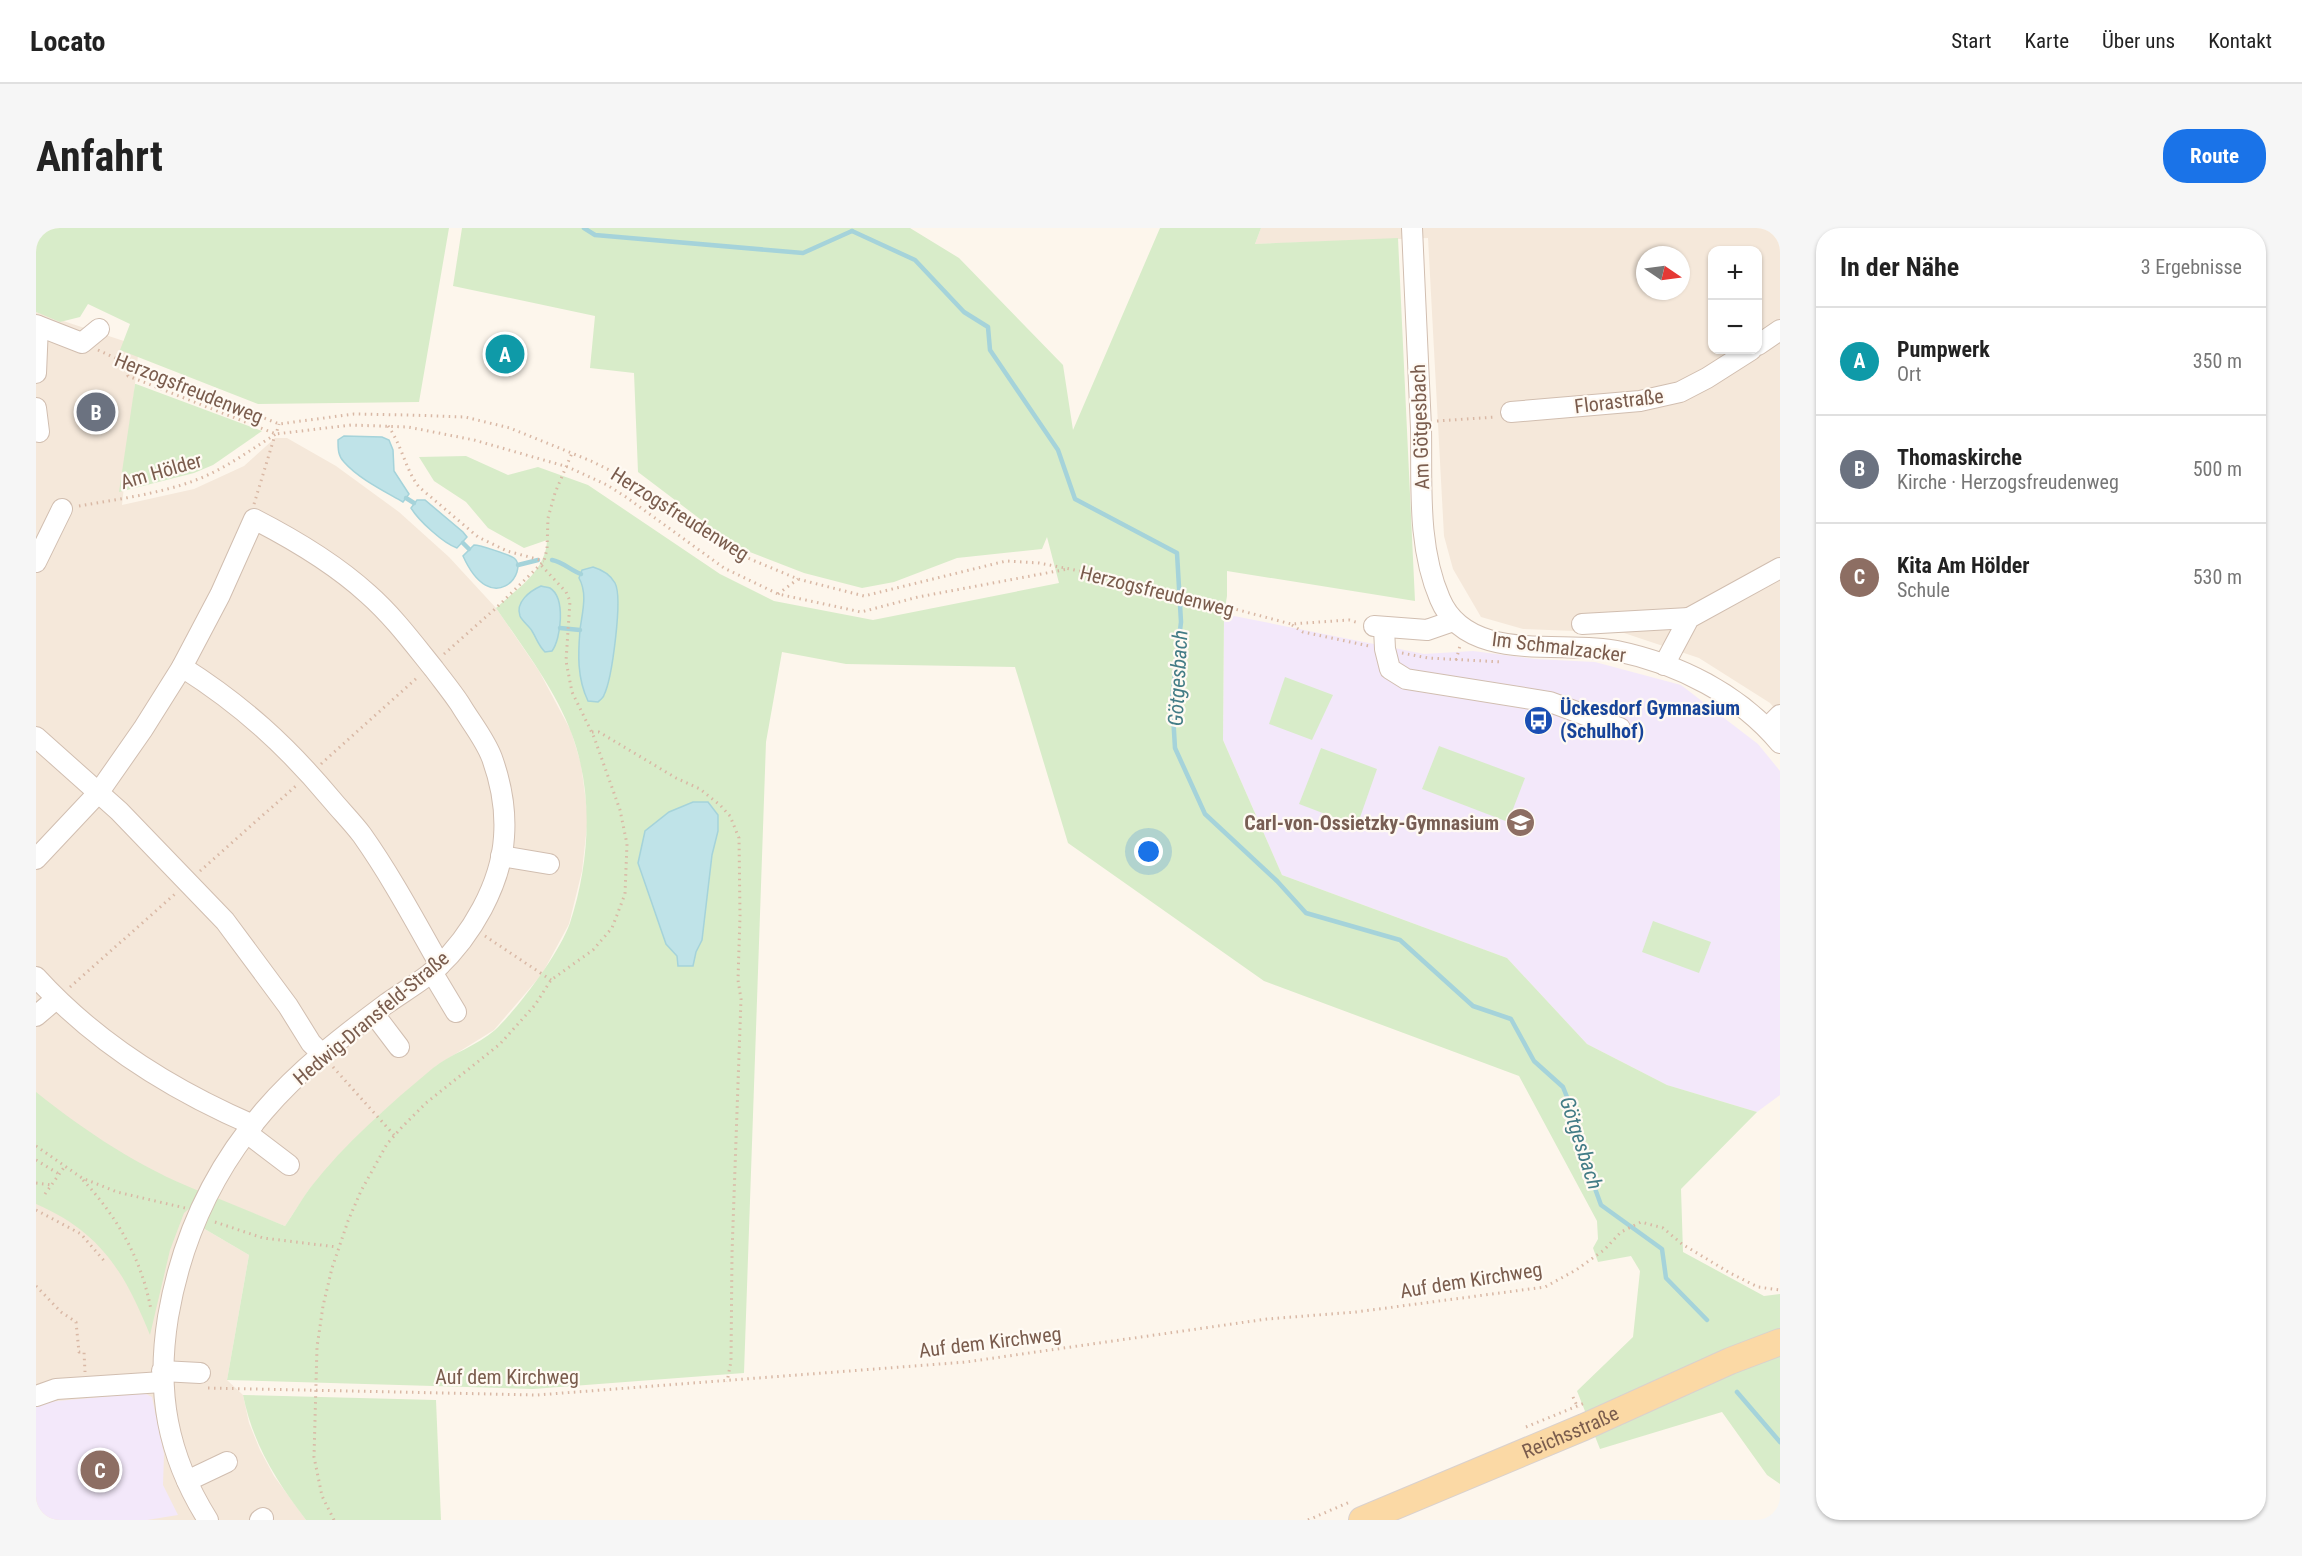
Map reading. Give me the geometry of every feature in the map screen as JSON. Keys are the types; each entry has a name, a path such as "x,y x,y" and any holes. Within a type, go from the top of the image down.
{"main road":[{"name":"Reichsstraße","path":"1362,1520 1730,1361 1780,1342"}],"street":[{"name":"Am Götgesbach","path":"1412,228 1424,546 1440,599 1453,621"},
{"path":"36,373 37,325 82,343"},
{"name":"Herzogsfreudenweg","path":"82,343 99,329"},
{"path":"1762,342 1780,330"},
{"name":"Florastraße","path":"1511,412 1640,401 1680,392 1745,354"},
{"path":"36,408 39,432"},
{"path":"36,562 62,509"},
{"path":"36,859 99,792 143,729 182,667 220,595 254,519"},
{"name":"Hedwig-Dransfeld-Straße","path":"208,1520 179,1462 167,1421 162,1377 166,1331 179,1268 198,1214 228,1158 264,1110 322,1054 436,968 471,927 488,895 501,856 504,838 503,799 491,755 452,691 403,631 369,595 343,573 295,540 254,519"},
{"path":"1582,624 1689,618 1780,568"},
{"path":"1664,665 1689,618"},
{"path":"1453,621 1427,630 1379,627 1390,669 1406,679 1550,702 1620,728"},
{"name":"Im Schmalzacker","path":"1453,621 1465,630 1502,643 1530,647 1581,647 1605,650 1664,665 1712,685 1774,721 1780,743"},
{"path":"182,667 241,707 276,738 313,777 361,834 398,890 456,1012"},
{"path":"36,737 99,792 225,921 288,1006 311,1044 322,1054"},
{"path":"501,856 549,864"},
{"path":"36,977 56,999 91,1030 136,1063 250,1129 289,1165"},
{"path":"36,1016 56,999"},
{"path":"374,1014 399,1047"},
{"path":"36,1396 56,1389 162,1377 199,1380"},
{"path":"187,1481 227,1462"}],"path":[{"name":"Herzogsfreudenweg","path":"82,343 279,424 354,414 465,417 510,428 573,453 638,484 701,525 738,554 798,579 864,596 1006,561 1039,563 1070,569 1167,591 1291,624 1349,620 1379,627"},
{"path":"126,363 128,376 276,434 351,424 408,427 474,440 568,467 607,485 626,497 724,568 778,594 861,612 918,597 1070,569"},
{"path":"1420,422 1502,417 1511,412"},
{"path":"254,519 254,504 279,424"},
{"path":"333,1520 317,1479 314,1435 317,1347 323,1306 338,1248 362,1191 394,1135 426,1103 500,1044 535,1005 551,980 593,950 612,928 625,894 627,844 620,810 592,732 572,692 566,661 570,601 566,592 543,563 507,551 478,537 419,487 388,426"},
{"name":"Am Hölder","path":"62,509 145,494 196,480 222,468 276,434"},
{"path":"484,619 543,563 547,549 548,518 573,453"},
{"path":"778,594 798,579"},
{"path":"1291,624 1303,632 1428,658 1513,662"},
{"path":"365,724 376,714"},
{"path":"592,732 599,732 676,778 700,789 730,816 739,838 738,980 741,999 732,1252 731,1361 727,1382"},
{"path":"56,999 255,822"},
{"path":"471,927 551,980"},
{"path":"322,1054 394,1135"},
{"path":"36,1146 82,1179 109,1210 130,1244 144,1282 153,1324 166,1331"},
{"path":"36,1160 59,1174"},
{"path":"45,1194 65,1166"},
{"path":"82,1179 117,1192 186,1208 233,1229 263,1238 338,1248"},
{"path":"36,1183 51,1185"},
{"path":"36,1210 81,1234 106,1263"},
{"name":"Auf dem Kirchweg","path":"199,1380 315,1390 537,1395 966,1362 1245,1322 1356,1312 1545,1287 1576,1270 1604,1250 1621,1232 1641,1222 1663,1228 1682,1244 1749,1283 1758,1287 1780,1290"},
{"path":"36,1286 61,1312 76,1322 79,1352 84,1352 85,1367"}],"shaded area":[{"path":"1261,228 1780,228 1780,715 1770,703 1699,658 1624,633 1523,629 1481,617 1453,569 1444,536 1428,238 1255,244"},
{"path":"36,312 139,346 122,505 194,489 244,466 275,438 287,438 336,466 399,512 449,557 496,608 539,671 571,731 581,764 588,817 582,871 569,924 542,974 494,1030 436,1066 378,1116 310,1188 285,1226 217,1199 203,1228 249,1255 227,1380 243,1395 249,1423 260,1450 274,1476 306,1520 36,1520"},
{"name":"Carl-von-Ossietzky-Gymnasium","path":"1224,614 1424,654 1473,651 1535,659 1595,662 1681,685 1758,744 1780,771 1780,1095 1757,1112 1667,1085 1587,1044 1507,958 1282,875 1223,740"},
{"path":"144,1393 152,1397 164,1454 163,1485 178,1515 147,1520 36,1520 36,1403"}],"green space":[{"path":"36,228 449,228 419,402 258,404 120,350 130,324 88,304 80,317 60,322 36,312"},
{"path":"462,228 910,228 959,258 1063,365 1073,430 1160,228 1261,228 1255,244 1398,238 1415,601 1227,571 1224,614 1223,740 1282,875 1507,958 1587,1044 1667,1085 1757,1112 1681,1189 1683,1252 1764,1296 1780,1294 1780,1484 1767,1475 1722,1412 1600,1449 1577,1391 1633,1337 1640,1271 1631,1256 1598,1262 1593,1248 1598,1239 1597,1221 1519,1076 1264,981 1068,843 1015,667 846,664 782,652 766,742 744,1373 533,1389 227,1380 249,1255 203,1228 217,1198 285,1226 324,1171 368,1125 433,1068 488,1036 515,1008 537,980 565,936 582,876 587,827 586,803 578,755 571,732 537,668 496,608 522,586 536,570 542,561 547,540 524,548 488,528 466,502 434,481 419,457 466,456 508,475 538,467 588,485 720,574 774,601 873,620 1059,583 1047,537 1042,549 957,558 894,582 862,588 804,573 737,547 638,472 634,373 590,368 595,316 453,286"},
{"path":"135,384 262,431 213,465 194,473 119,492"},
{"path":"1285,677 1333,695 1312,740 1269,724"},
{"path":"1439,746 1525,778 1508,822 1422,789"},
{"path":"1321,748 1377,769 1357,826 1299,804"},
{"path":"1653,921 1711,942 1699,973 1642,952"},
{"path":"36,1092 114,1148 155,1171 199,1191 193,1205 184,1213 170,1250 150,1335 131,1292 108,1257 78,1228 59,1215 36,1204"},
{"path":"243,1395 436,1400 441,1520 306,1520 285,1491 259,1446"}],"water":[{"path":"344,436 382,437 389,440 393,450 394,471 409,494 403,502 364,479 342,460 339,455 338,440"},
{"path":"417,500 425,500 463,532 467,537 457,548 438,537 415,513 411,508"},
{"path":"474,545 514,558 518,564 513,580 505,586 496,588 485,585 474,575 463,556"},
{"path":"593,567 606,573 615,583 618,605 616,639 610,673 604,696 598,702 588,701 584,692 579,657 584,597 579,578 582,570"},
{"path":"541,586 550,588 555,593 560,609 558,638 552,651 545,652 531,629 521,618 519,611 524,598"},
{"path":"693,802 708,802 718,815 718,831 712,855 702,940 693,966 678,966 677,956 666,944 638,863 645,831 669,812"}],"waterway":[{"path":"584,228 595,235 803,253 852,231"},
{"name":"Götgesbach","path":"852,231 915,260 964,312 988,327 990,350 1058,450 1075,499 1177,553 1181,622 1172,698 1175,748 1205,814 1277,881 1306,913 1400,940 1473,1006 1511,1019 1534,1061 1563,1087 1575,1117 1585,1161 1601,1205 1662,1249 1666,1278 1707,1320"},
{"path":"406,498 414,503"},
{"path":"463,543 469,549"},
{"path":"518,565 538,560"},
{"path":"552,560 581,574"},
{"path":"560,628 580,630"},
{"name":"Götgesbach","path":"1737,1392 1780,1442"}],"place":[{"name":"Pumpwerk","path":"505,354"},
{"name":"Thomaskirche","path":"96,412"},
{"name":"Ückesdorf Gymnasium (Schulhof)","path":"1539,720"},
{"name":"Carl-von-Ossietzky-Gymnasium","path":"1520,823"},
{"name":"Kita Am Hölder","path":"100,1470"}]}
